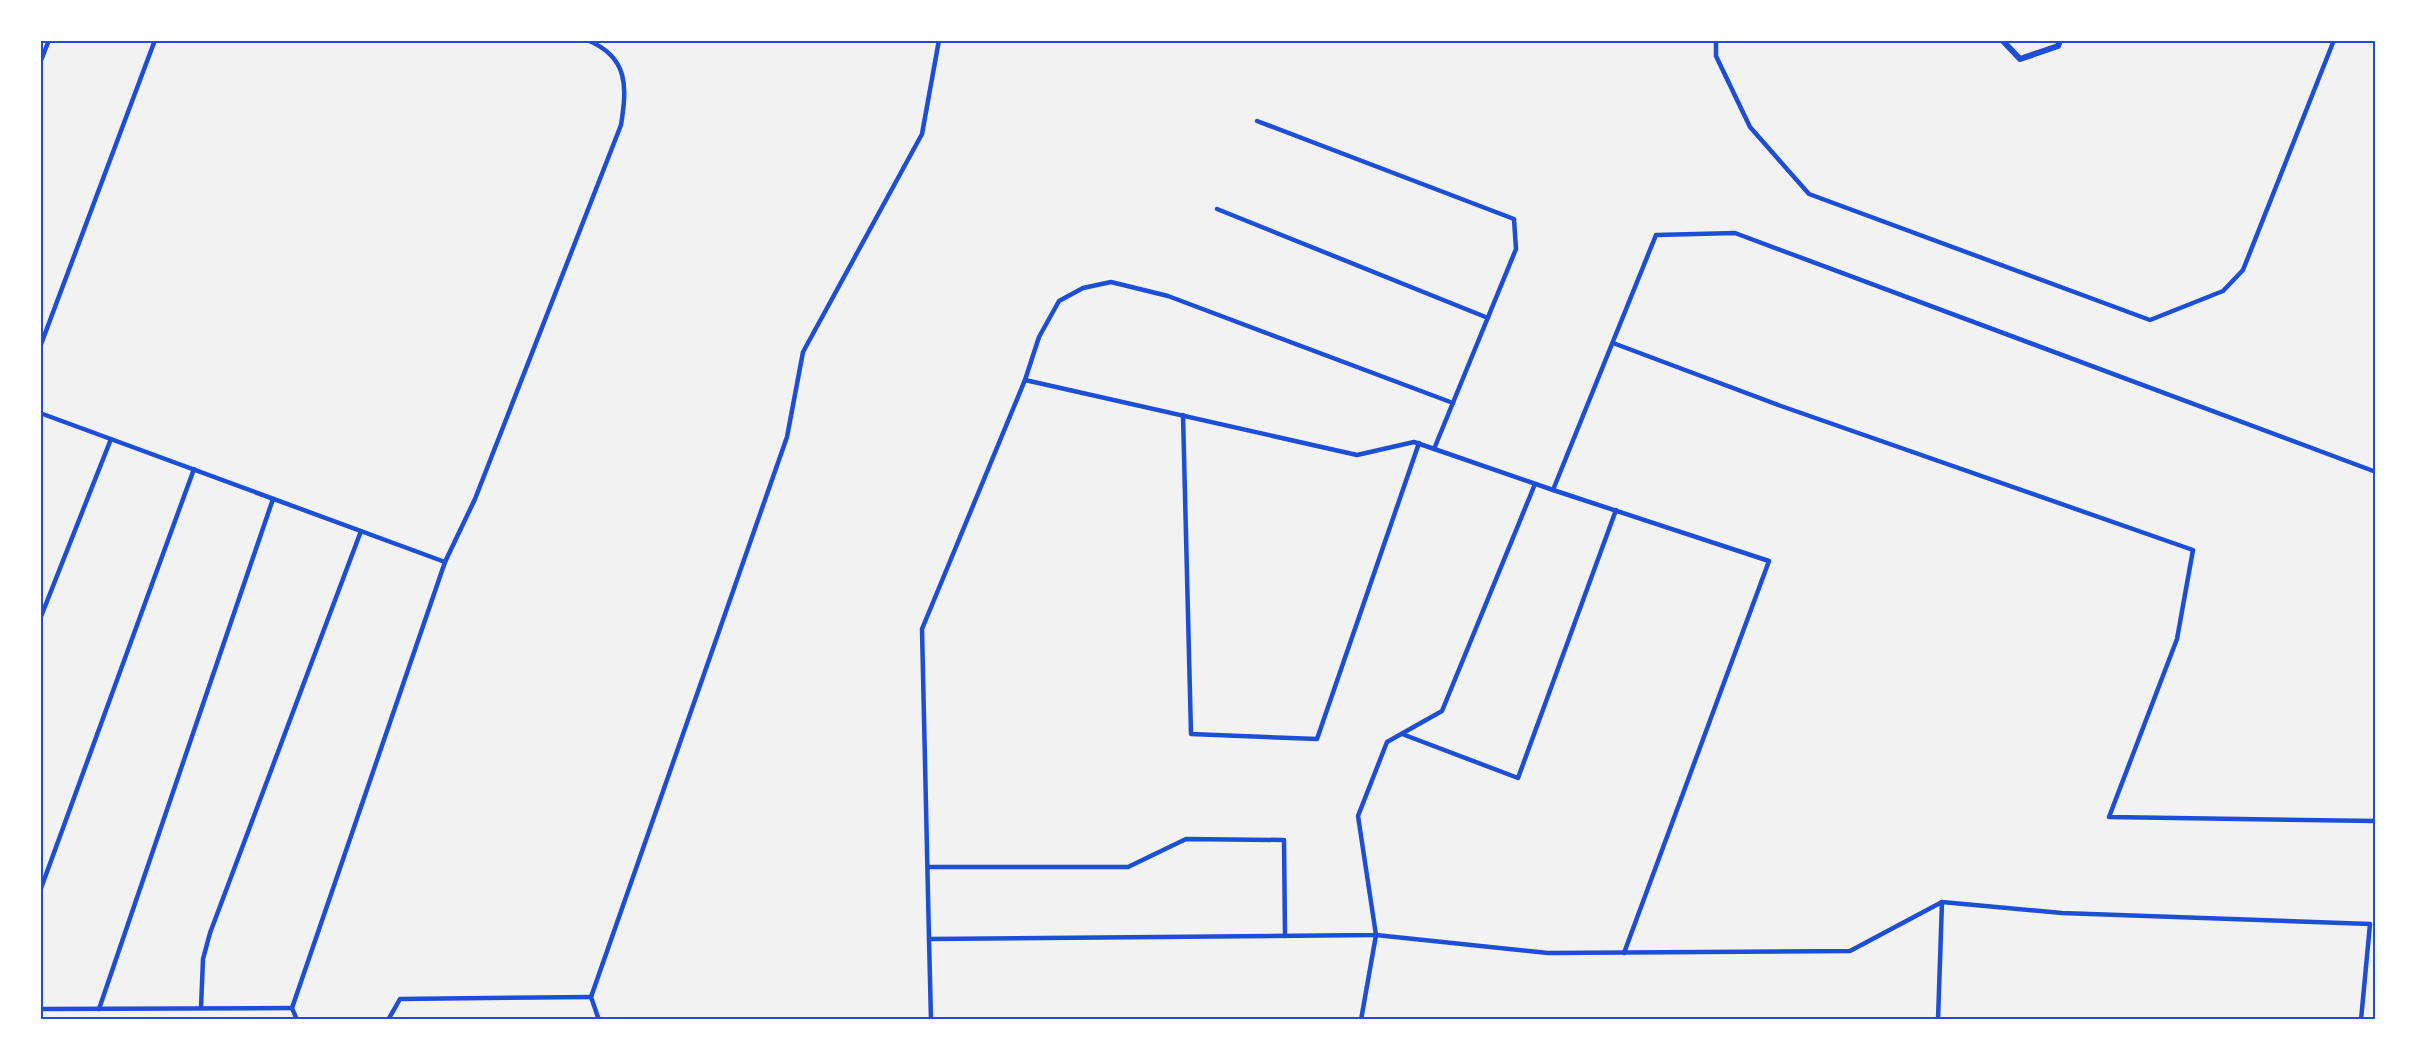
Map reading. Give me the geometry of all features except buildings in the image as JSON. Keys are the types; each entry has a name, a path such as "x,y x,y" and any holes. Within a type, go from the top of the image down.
{"street":[{"path":"2002,40 2020,59 2058,46 2060,40"}],"lane":[{"path":"40,63 49,40"},
{"path":"40,347 155,40"},
{"path":"297,1020 292,1008 445,562 476,499 621,125 626,93 621,70 610,54 587,40"},
{"path":"599,1020 591,996 787,437 802,352 922,134 939,40"},
{"path":"1716,40 1716,56 1750,127 1809,194 2150,320 2223,291 2243,270 2334,40"},
{"path":"1257,121 1514,219 1516,249 1434,449"},
{"path":"1217,209 1488,318"},
{"path":"1553,490 1656,235 1735,233 2376,472"},
{"path":"931,1020 922,628 1025,380 1039,337 1059,302 1083,288 1111,282 1168,296 1453,403"},
{"path":"1612,343 1781,406 2193,550 2177,639 2109,817 2376,821"},
{"path":"1025,380 1357,455 1414,442 1419,443 1769,561 1624,953"},
{"path":"40,413 445,562"},
{"path":"1183,415 1191,734 1317,739 1419,443"},
{"path":"40,619 111,439"},
{"path":"40,891 194,469"},
{"path":"1361,1020 1376,935 1359,816 1387,742 1442,711 1535,484"},
{"path":"99,1009 273,499"},
{"path":"1401,735 1518,778 1616,510"},
{"path":"201,1008 203,959 210,933 361,531"},
{"path":"928,867 1128,867 1186,839 1284,840 1285,936"},
{"path":"929,939 1376,935 1548,953 1850,951 1941,902 2062,913 2370,924 2361,1020"},
{"path":"1938,1020 1941,902"},
{"path":"388,1020 400,999 591,996"},
{"path":"40,1009 292,1008"}]}
